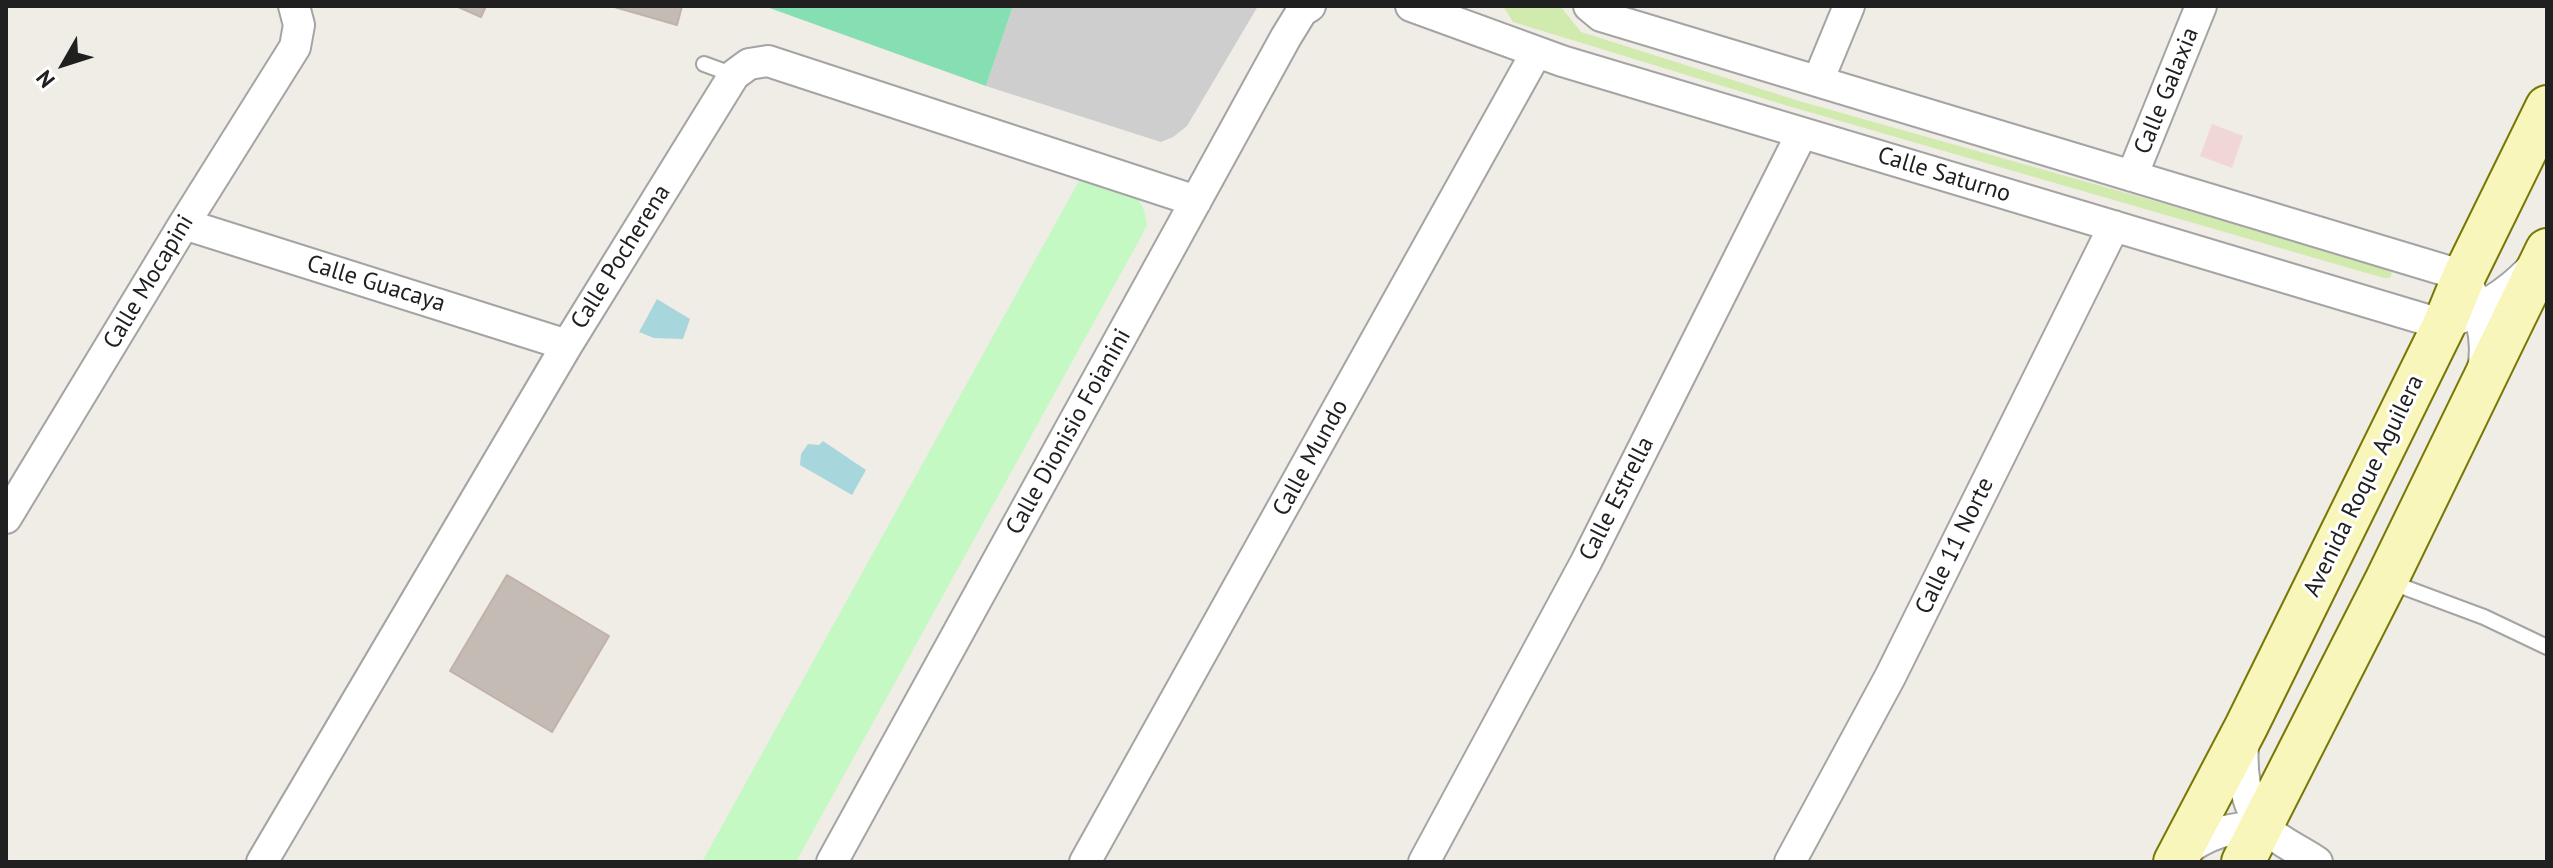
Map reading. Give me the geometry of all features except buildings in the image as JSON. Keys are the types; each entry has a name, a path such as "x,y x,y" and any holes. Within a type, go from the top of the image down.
{"main road":[{"name":"Avenida Roque Aguilera","path":"2175,862 2462,303 2547,107"},
{"path":"2254,844 2545,253"}],"street":[{"name":"Calle Mocapini","path":"6,518 295,47 299,25 294,6"},
{"name":"Calle Dionisio Foianini","path":"832,862 1286,37 1302,11 1310,6"},
{"name":"Calle Saturno","path":"1411,6 1536,53 2114,226 2462,303"},
{"path":"1482,6 1491,28 1504,41"},
{"path":"1589,6 1601,16 2132,176 2462,303 2504,294 2545,253"},
{"path":"1818,81 1849,6"},
{"name":"Calle Galaxia","path":"2132,176 2201,6"},
{"name":"Calle Mundo","path":"1085,862 1536,53"},
{"path":"734,75 749,64 768,61 1196,201"},
{"name":"Calle Pocherena","path":"262,862 567,345 734,75"},
{"name":"Calle Estrella","path":"1424,862 1586,562 1802,133"},
{"name":"Calle Guacaya","path":"184,224 567,345"},
{"name":"Calle 11 Norte","path":"1790,862 1890,677 2114,226"},
{"path":"2462,303 2485,335 2485,361 2478,390"},
{"path":"2246,727 2242,750 2254,844"},
{"path":"2175,862 2193,844 2215,833 2239,827 2254,844 2317,862"}],"lane":[{"path":"704,64 734,75"},
{"path":"2386,581 2484,617 2547,647"}],"shaded area":[{"path":"1013,6 1258,6 1187,126 1161,142 986,86"},
{"path":"2212,124 2243,136 2232,168 2200,156"}],"green space":[{"path":"764,6 1013,6 986,86"},
{"path":"1503,6 1560,6 1581,32 1799,101 2382,265 2392,273 2390,278 2384,278 1785,105 1513,22"},
{"path":"1085,170 1117,183 1134,195 1141,203 1147,226 796,862 702,862"}],"water":[{"path":"657,299 690,319 683,339 654,338 639,332"},
{"path":"823,441 866,470 852,495 800,465 801,454 808,444 819,445"}]}
